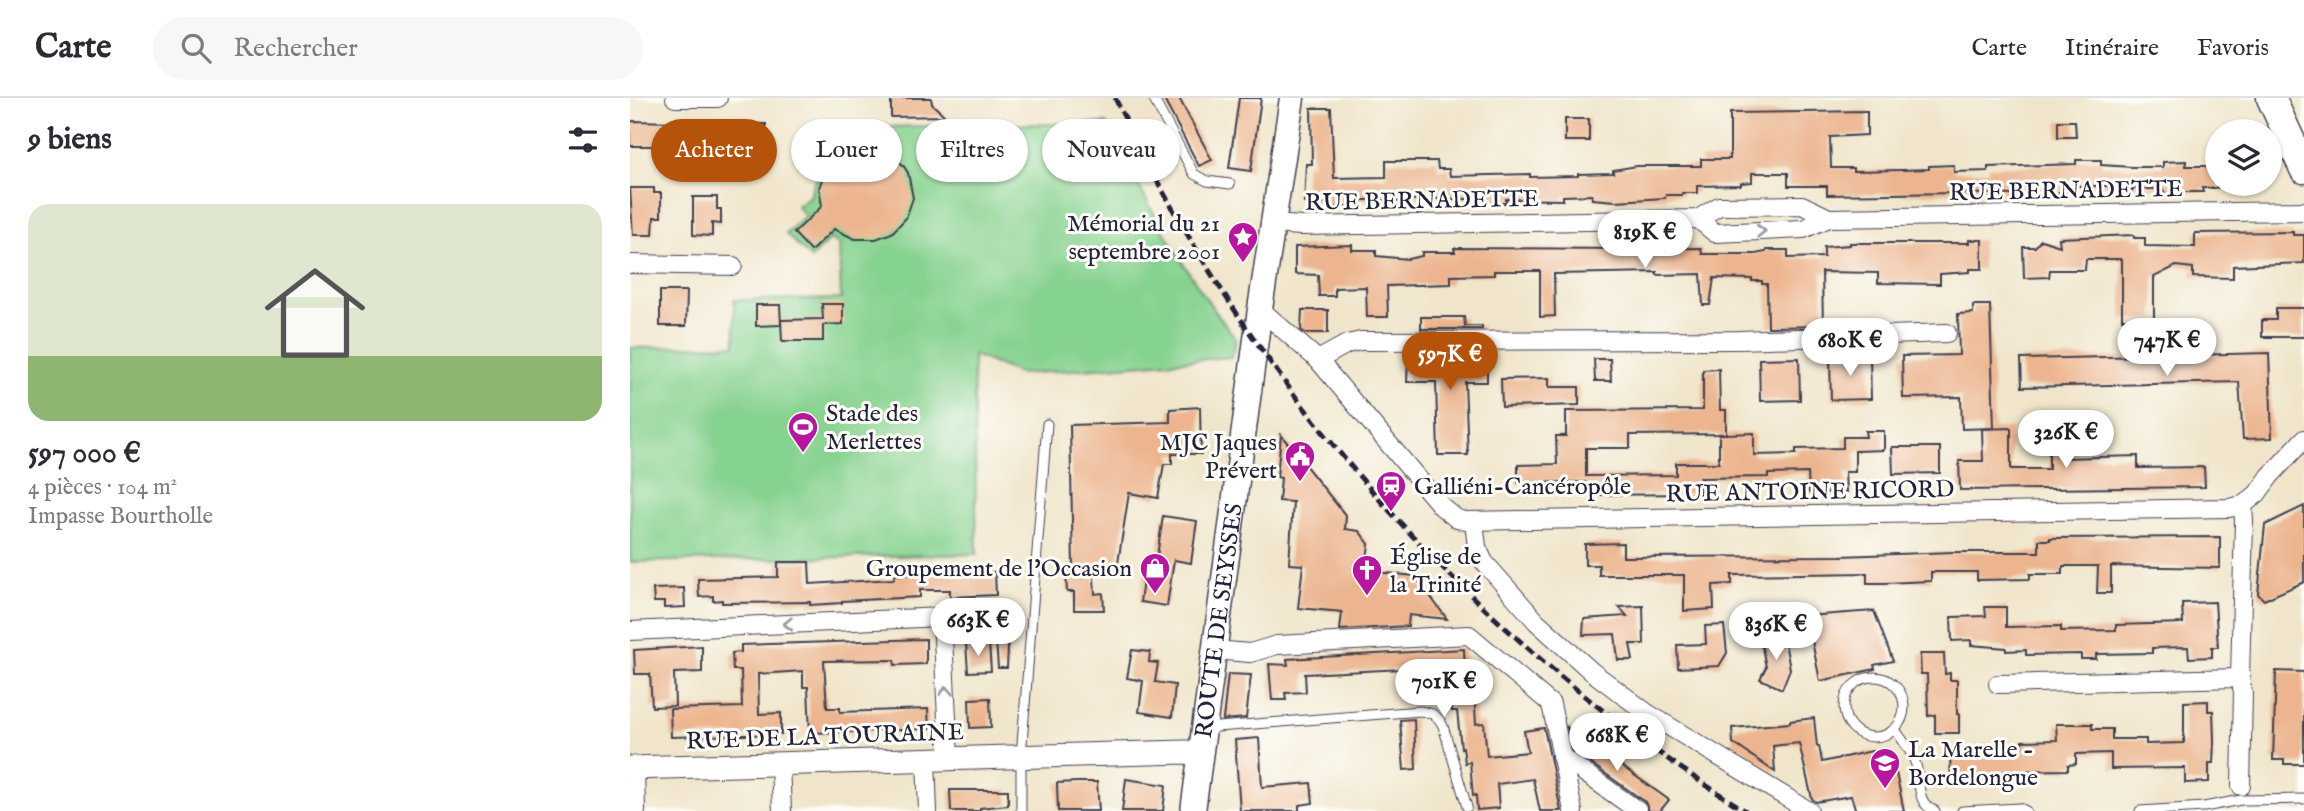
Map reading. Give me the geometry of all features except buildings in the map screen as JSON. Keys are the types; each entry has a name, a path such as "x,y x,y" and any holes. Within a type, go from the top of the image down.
{"main road":[{"name":"ROUTE DE SEYSSES","path":"1193,811 1260,309 1292,98"},
{"path":"2271,98 2304,169"},
{"path":"2288,98 2304,130"}],"street":[{"path":"674,98 717,98"},
{"name":"RUE BERNADETTE","path":"1274,224 1290,226 1698,219 1719,206 1802,205 1829,218"},
{"name":"RUE BERNADETTE","path":"1698,219 1715,233 1803,229 1829,218 2304,211"},
{"path":"630,264 733,266"},
{"name":"RUE ANTOINE RICORD","path":"1260,309 1318,360 1442,507 1458,519 1474,522 2229,508 2243,505"},
{"path":"1318,360 1347,344 1361,341 1739,340 1947,333"},
{"path":"2241,793 2243,505 2257,495 2270,476 2304,439"},
{"path":"1474,522 1477,547 1484,562 1536,621 1591,671 1647,713 1809,811"},
{"path":"630,631 942,617 949,759"},
{"path":"1214,650 1250,653 1277,645 1469,635 1552,704 1573,811"},
{"path":"1998,684 2240,678"},
{"name":"RUE DE LA TOURAINE","path":"632,768 1021,756 1185,752 1200,754"},
{"path":"1561,756 1638,811"},
{"path":"926,760 928,811"},
{"path":"780,764 782,811"},
{"path":"632,768 636,811"}],"lane":[{"path":"1153,98 1194,174 1207,181 1230,184"},
{"path":"1021,811 1021,756 1047,424"},
{"path":"1879,677 1891,682 1900,691 1904,704 1902,718 1895,729 1883,735 1870,736 1857,731 1848,722 1844,709 1846,696 1854,685 1865,678 1879,677"},
{"path":"1203,729 1420,711 1433,713 1443,726 1467,807"},
{"path":"1895,729 1916,763 1922,800 1935,811"},
{"path":"2140,811 2204,807 2241,793 2304,799"},
{"path":"1962,811 2020,808 2026,811"}],"green space":[{"path":"1028,124 1042,124 1042,182 1137,182 1199,288 1236,339 1232,357 1021,374 973,355 977,554 630,562 630,348 735,345 734,300 841,299 839,244 830,239 811,258 786,234 805,216 797,206 811,195 815,182 902,182 902,127 916,126 916,182 1028,182"}],"railway":[{"path":"1115,98 1171,205 1234,308 1303,407 1380,500 1462,587 1551,668 1646,743 1746,811"}],"place":[{"name":"Mémorial du 21 septembre 2001","path":"1243,264"},
{"name":"Stade des Merlettes","path":"803,454"},
{"name":"MJC Jaques Prévert","path":"1300,483"},
{"name":"Galliéni-Cancéropôle","path":"1391,513"},
{"name":"Groupement de l'Occasion","path":"1155,595"},
{"name":"Église de la Trinité","path":"1367,597"},
{"name":"La Marelle - Bordelongue","path":"1885,790"}]}
